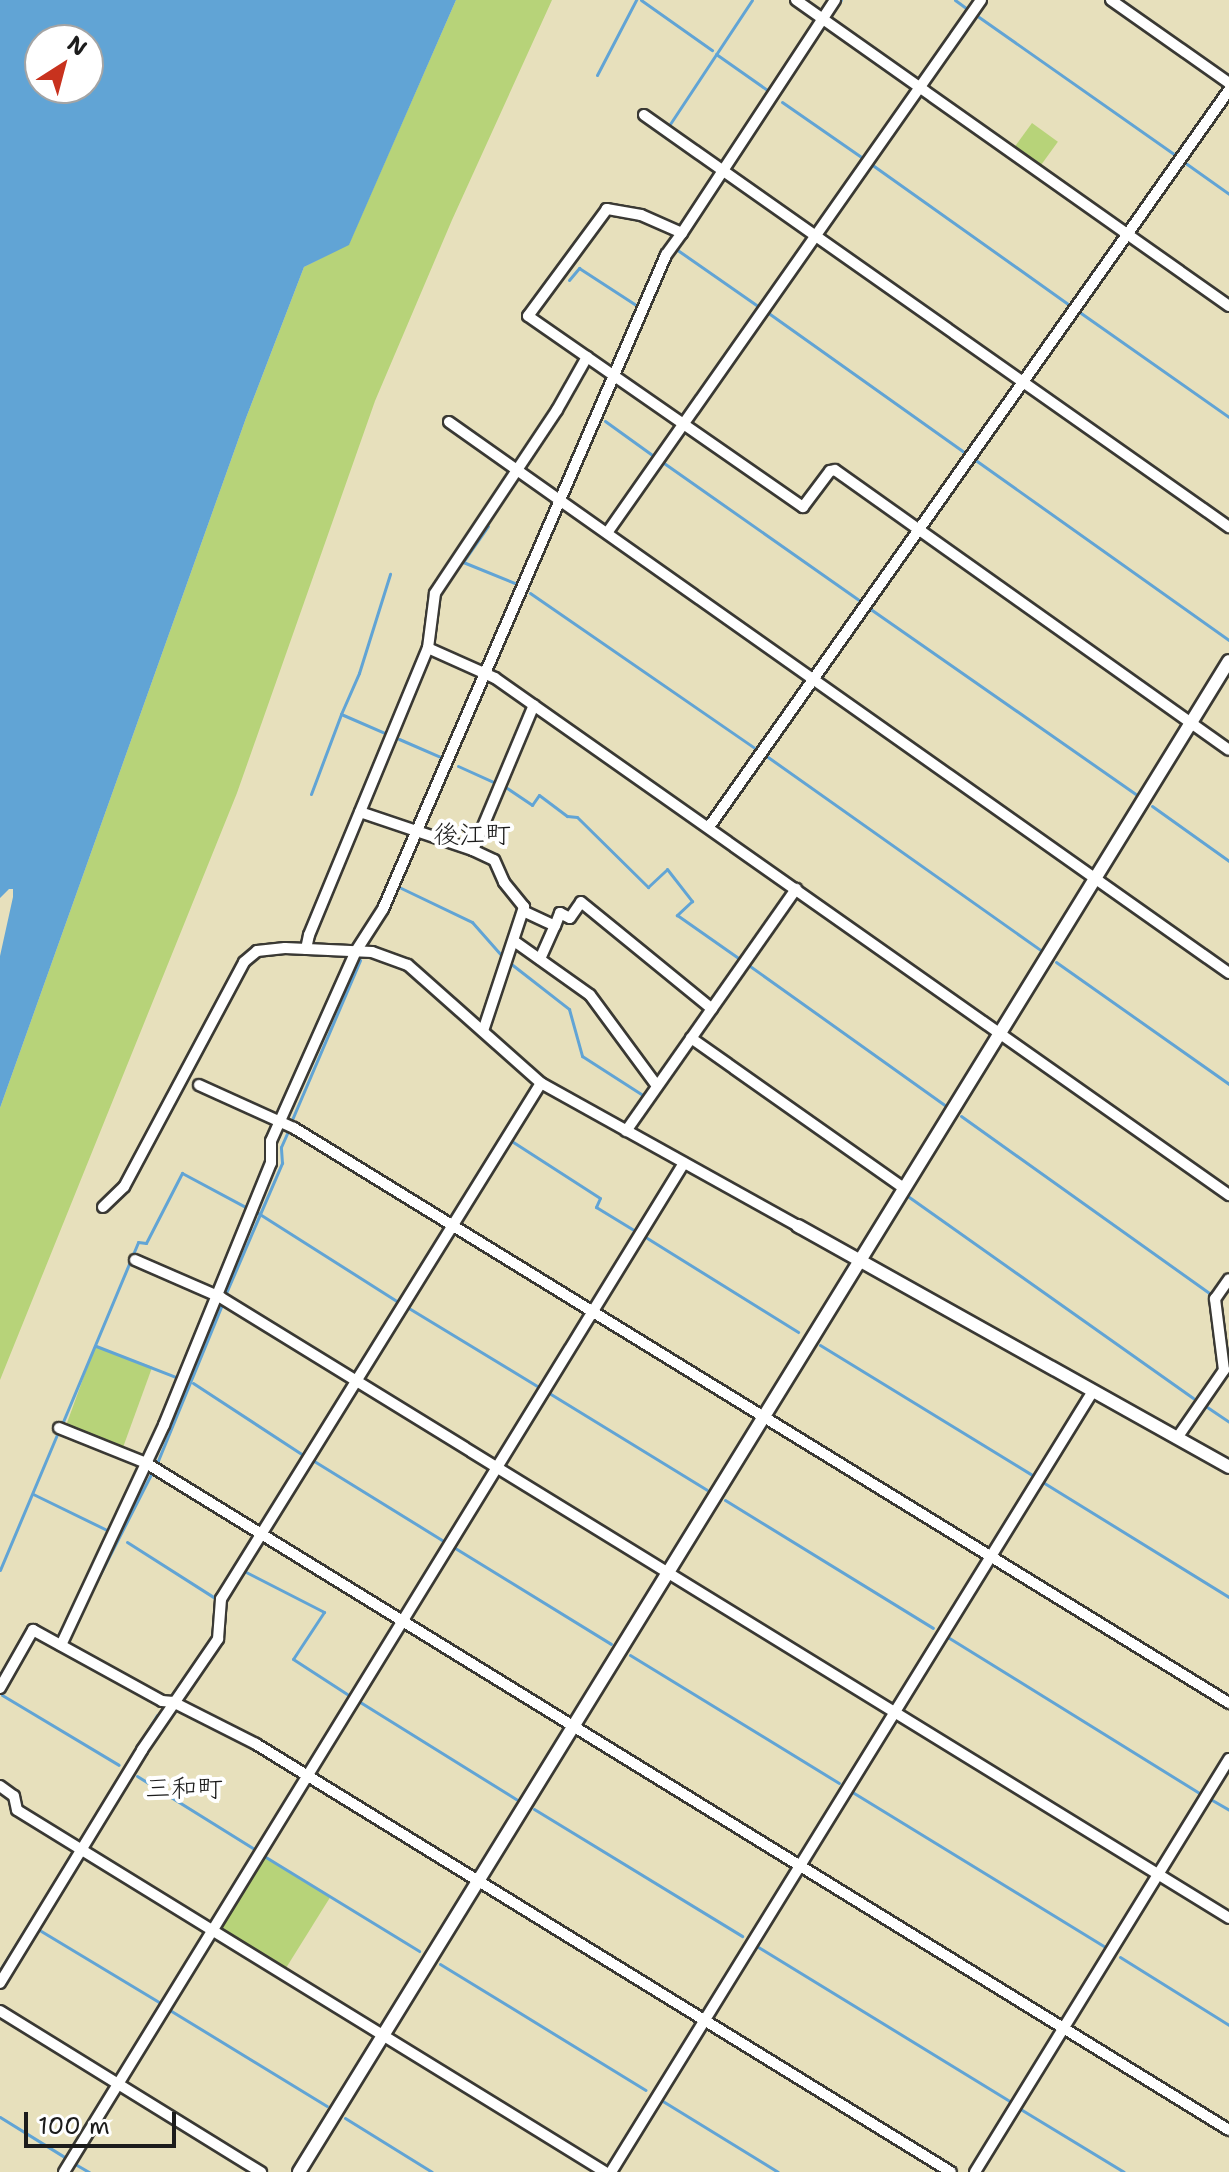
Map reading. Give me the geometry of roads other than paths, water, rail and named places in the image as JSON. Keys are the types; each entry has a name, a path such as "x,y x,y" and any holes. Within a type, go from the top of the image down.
{"street":[{"path":"796,0 1229,306"},
{"path":"61,1645 146,1463 271,1163 271,1141 286,1124 356,951 383,909 666,255 726,172 826,21 835,0"},
{"path":"607,533 981,0"},
{"path":"1111,0 1229,83"},
{"path":"709,827 1229,90"},
{"path":"644,115 1229,527"},
{"path":"682,233 641,215 607,209 528,316 803,507 830,471 835,470 1229,750"},
{"path":"306,949 309,935 428,648 435,593 587,357"},
{"path":"449,422 1229,973"},
{"path":"428,648 484,672 534,705 1229,1195"},
{"path":"299,2172 1229,661"},
{"path":"473,850 534,705"},
{"path":"360,812 494,860 523,911 555,926"},
{"path":"626,1131 796,889"},
{"path":"540,959 560,913 570,918 581,902 712,1009"},
{"path":"483,1031 523,911"},
{"path":"514,941 590,995 657,1086"},
{"path":"103,1207 124,1187 244,962 257,951 306,949 391,956 408,965 541,1083 1229,1467"},
{"path":"691,1038 904,1188"},
{"path":"0,1983 173,1702 218,1639 221,1599 541,1083"},
{"path":"199,1085 286,1124 1229,1703"},
{"path":"64,2172 684,1163"},
{"path":"135,1260 215,1295 1229,1918"},
{"path":"1177,1438 1226,1366 1215,1299 1229,1279"},
{"path":"0,1786 14,1796 17,1810 606,2171 705,2020 892,1709 1093,1391"},
{"path":"59,1428 146,1463 1229,2130"},
{"path":"0,1688 33,1630 162,1701 173,1702 308,1775 951,2172"},
{"path":"975,2172 1229,1759"},
{"path":"0,2011 261,2172"}],"water":[{"path":"0,0 456,0 349,245 304,267 246,418 0,1108 0,956 13,897 13,889 0,898"}],"waterway":[{"path":"597,75 636,0"},
{"path":"641,0 712,50"},
{"path":"668,127 752,0"},
{"path":"810,47 841,0"},
{"path":"955,0 970,11"},
{"path":"976,15 1178,157"},
{"path":"716,54 770,92"},
{"path":"782,102 864,159"},
{"path":"1184,162 1229,194"},
{"path":"871,164 1071,306"},
{"path":"676,249 759,307"},
{"path":"569,280 579,268 639,307"},
{"path":"1078,311 1229,417"},
{"path":"767,312 967,454"},
{"path":"605,421 655,457"},
{"path":"974,459 1229,640"},
{"path":"661,461 863,603"},
{"path":"488,526 463,562 517,584"},
{"path":"341,714 359,673 390,574"},
{"path":"530,593 759,751"},
{"path":"869,608 1136,794"},
{"path":"311,794 341,714 385,733"},
{"path":"399,739 443,758"},
{"path":"765,755 1042,951"},
{"path":"458,766 498,784"},
{"path":"504,786 532,805 539,795 567,816 577,817 648,887 667,869 692,901 677,915 741,960"},
{"path":"1152,806 1229,861"},
{"path":"401,888 472,922 502,956"},
{"path":"291,1122 360,960"},
{"path":"1056,962 1229,1084"},
{"path":"510,963 569,1009 582,1056 644,1096 652,1085"},
{"path":"747,964 946,1106"},
{"path":"711,1000 733,969"},
{"path":"961,1116 1211,1294"},
{"path":"226,1293 282,1163 281,1147 289,1129"},
{"path":"510,1140 600,1198 596,1207 637,1232"},
{"path":"62,1424 138,1242 146,1243 182,1173 249,1209"},
{"path":"909,1197 1193,1398"},
{"path":"258,1213 398,1302"},
{"path":"647,1238 798,1332"},
{"path":"157,1463 223,1302"},
{"path":"407,1307 540,1388"},
{"path":"1225,1340 1227,1353"},
{"path":"820,1345 1034,1476 988,1550"},
{"path":"96,1346 178,1378"},
{"path":"193,1383 303,1455"},
{"path":"549,1393 707,1490"},
{"path":"1207,1407 1229,1422"},
{"path":"0,1570 58,1432"},
{"path":"314,1461 445,1542"},
{"path":"94,1586 152,1472"},
{"path":"1041,1481 1229,1597"},
{"path":"33,1494 109,1531"},
{"path":"725,1500 933,1628"},
{"path":"127,1542 215,1598 221,1590"},
{"path":"455,1548 611,1644"},
{"path":"892,1706 982,1560"},
{"path":"244,1571 324,1612 293,1659 350,1696"},
{"path":"946,1636 1199,1793"},
{"path":"630,1655 839,1783"},
{"path":"2,1695 119,1765"},
{"path":"360,1702 516,1799"},
{"path":"798,1859 888,1712"},
{"path":"79,1842 157,1715"},
{"path":"137,1776 256,1850"},
{"path":"849,1790 1105,1947"},
{"path":"1212,1800 1229,1810"},
{"path":"534,1809 742,1936"},
{"path":"0,1970 74,1851"},
{"path":"264,1856 419,1951"},
{"path":"702,2015 793,1866"},
{"path":"41,1931 162,2004"},
{"path":"755,1945 1010,2101"},
{"path":"1120,1957 1229,2025"},
{"path":"440,1964 646,2090"},
{"path":"168,2009 327,2106"},
{"path":"661,2100 778,2172"},
{"path":"1022,2110 1124,2172"},
{"path":"0,2117 66,2158"},
{"path":"345,2118 432,2172"},
{"path":"75,2164 89,2172"}],"district":[{"name":"後江町","path":"472,834"},
{"name":"三和町","path":"184,1788"}]}
